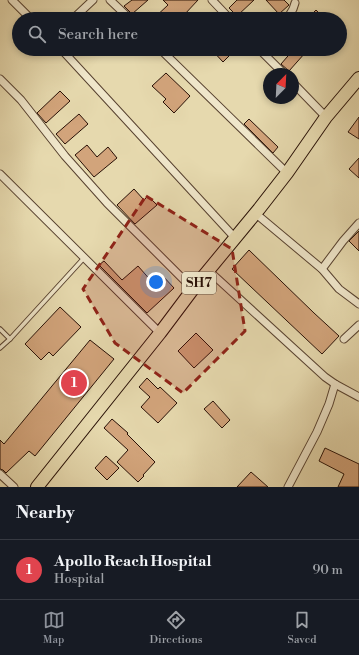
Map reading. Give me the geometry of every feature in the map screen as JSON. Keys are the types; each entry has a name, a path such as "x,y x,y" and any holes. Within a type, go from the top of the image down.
{"main road":[{"name":"SH7","path":"37,487 256,213 326,117 359,78"}],"street":[{"path":"12,0 24,12"},
{"path":"80,12 93,0"},
{"path":"110,0 123,12"},
{"path":"212,0 223,12"},
{"path":"291,12 295,3"},
{"path":"69,56 236,238"},
{"path":"167,56 286,173"},
{"path":"266,56 278,68"},
{"path":"0,79 21,100 64,156 108,203 194,289"},
{"path":"299,89 326,117"},
{"path":"0,174 160,333"},
{"path":"256,213 322,269 339,289 359,304"},
{"path":"322,269 359,223"},
{"path":"209,271 325,377 359,397"},
{"path":"344,339 359,325"},
{"path":"288,487 317,432 329,404 335,384"},
{"path":"0,474 14,487"}],"lane":[{"path":"0,348 84,258"},
{"path":"0,329 10,339"}],"highlighted area":[{"path":"146,196 232,249 245,331 183,393 115,343 83,289"}],"building":[{"path":"132,0 148,0 134,12 130,12 124,6"},
{"path":"163,0 198,0 187,12 160,12 168,5"},
{"path":"237,0 254,0 241,12 233,12 229,8"},
{"path":"266,0 284,0 289,5 281,12 277,12"},
{"path":"217,56 229,56 223,62"},
{"path":"288,56 302,56 292,68 286,68 281,64"},
{"path":"166,73 190,96 174,113 163,102 166,99 152,86"},
{"path":"60,91 70,101 46,123 37,113"},
{"path":"79,114 88,124 65,144 56,134"},
{"path":"359,117 359,139 348,132"},
{"path":"249,119 278,147 273,153 244,124"},
{"path":"87,145 97,157 108,147 117,158 94,177 75,155"},
{"path":"359,158 359,178 349,169"},
{"path":"134,189 144,200 148,196 157,205 135,224 117,205"},
{"path":"359,231 359,251 349,241"},
{"path":"249,250 339,336 322,354 232,269"},
{"path":"104,261 122,280 138,266 153,283 162,275 174,288 147,313 99,265"},
{"path":"60,307 81,327 53,356 49,352 41,360 25,344"},
{"path":"196,333 213,350 194,368 178,351"},
{"path":"90,340 114,359 35,456 29,451 6,473 0,469 0,440 4,444"},
{"path":"147,378 158,389 160,387 177,403 158,423 141,407 150,397 139,387"},
{"path":"213,401 230,420 222,428 204,409"},
{"path":"112,419 128,433 127,434 155,462 138,482 117,462 128,450 104,428"},
{"path":"325,448 359,464 359,487 338,487 344,474 319,461"},
{"path":"106,456 119,468 107,480 95,468"},
{"path":"251,472 268,487 237,487"}],"place":[{"name":"Apollo Reach Hospital","path":"74,383"}]}
